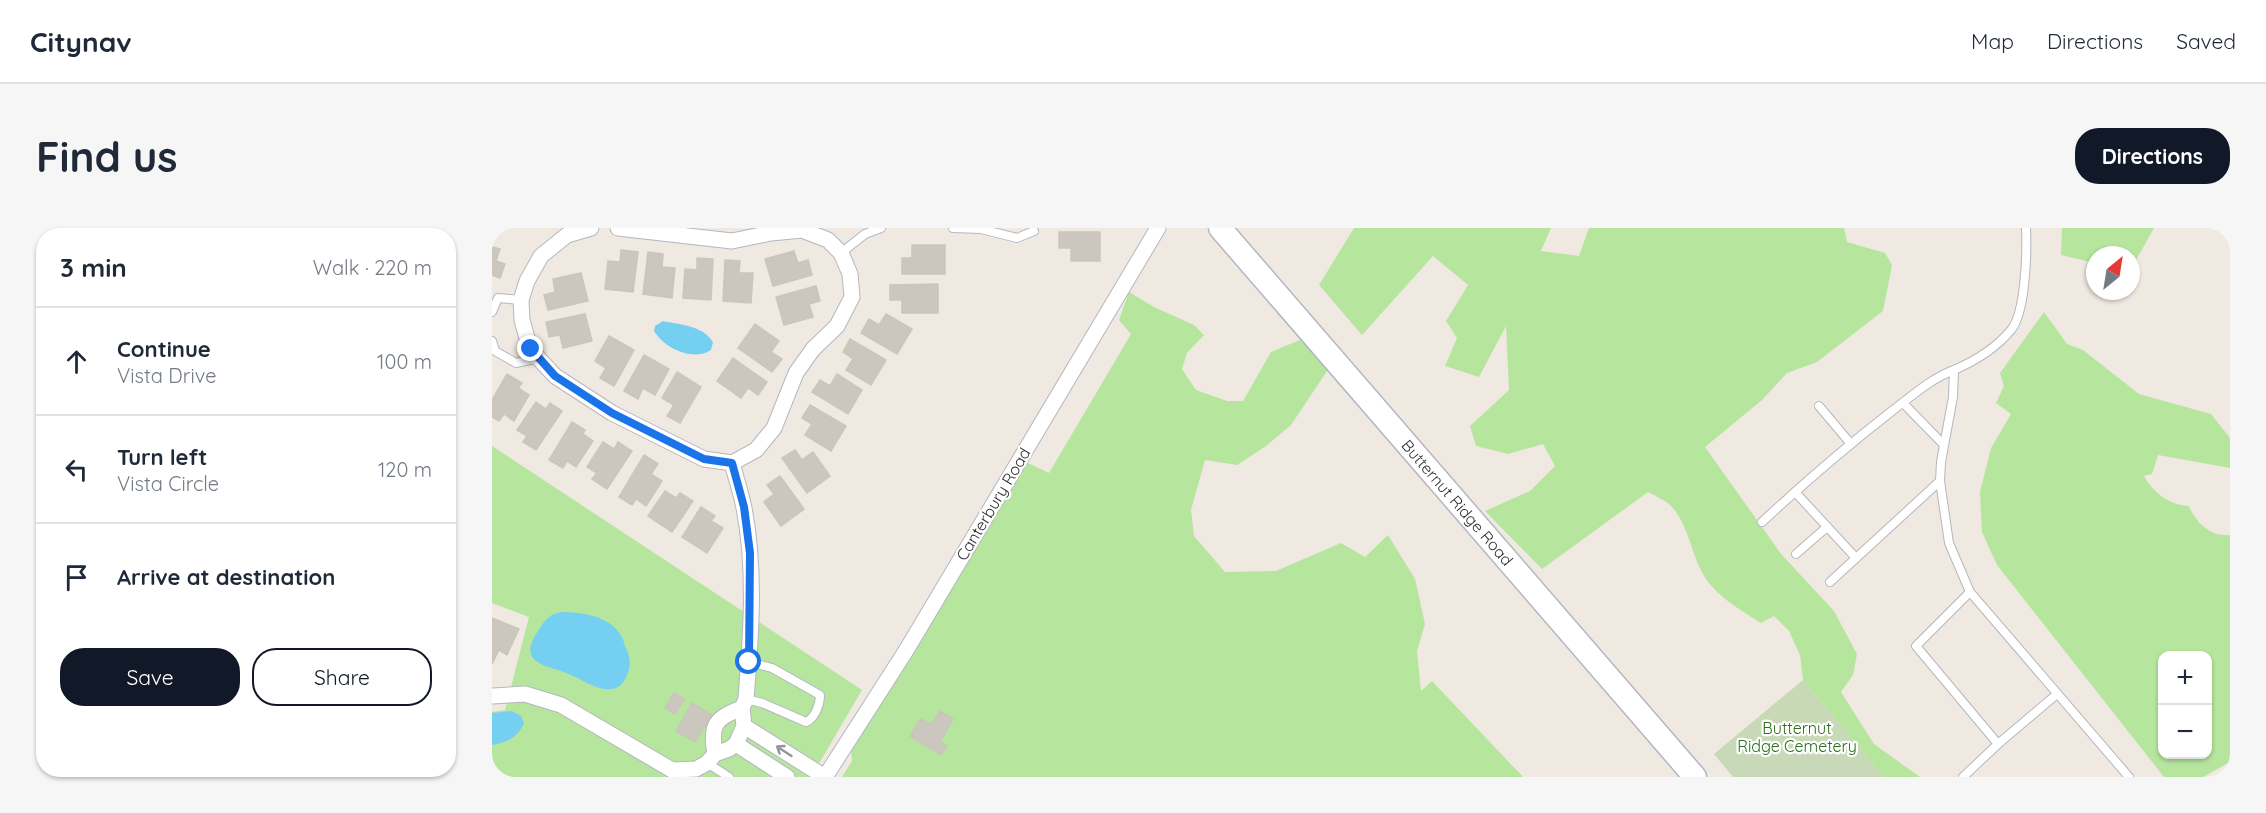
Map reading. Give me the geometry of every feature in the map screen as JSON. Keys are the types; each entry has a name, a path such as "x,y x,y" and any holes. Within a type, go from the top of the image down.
{"street":[{"path":"591,228 567,234 541,256 527,281 521,300 522,320 531,349 555,376 612,413 704,459 732,463 756,450 774,428 796,373 813,349 837,326 852,297 850,274 841,253 828,240 802,230 771,233 732,241 618,228"},
{"name":"Canterbury Road","path":"825,777 907,649 1158,228"},
{"name":"Butternut Ridge Road","path":"1220,228 1695,777"},
{"path":"492,696 525,694 561,705 676,774 696,769 736,744 744,726 749,662 750,553 744,507 732,463"},
{"path":"711,758 712,739 717,723 724,715 744,704"},
{"path":"744,726 825,777"},
{"path":"736,744 787,777"}],"lane":[{"path":"841,253 865,234 881,228"},
{"path":"953,228 981,229 1017,238 1034,231"},
{"path":"1762,522 1851,444 1936,377 1975,361 2012,329 2019,314 2027,256 2026,228"},
{"path":"492,312 498,298 521,300"},
{"path":"492,341 495,351 516,363 538,357"},
{"path":"1953,370 1953,397 1940,481 1949,543 1970,592 2129,777"},
{"path":"1903,403 1944,445"},
{"path":"1819,406 1851,444"},
{"path":"1830,582 1940,481"},
{"path":"1795,492 1856,558"},
{"path":"1796,554 1827,527"},
{"path":"1970,592 1916,646 1998,744"},
{"path":"744,704 762,703 806,722 811,720 820,703 820,696 772,668 749,662"},
{"path":"1964,777 1998,744 2057,694"},
{"path":"711,758 729,777"}],"green space":[{"path":"1354,228 1551,228 1541,251 1579,256 1589,228 1844,228 1847,242 1885,253 1892,265 1883,311 1817,362 1787,373 1762,400 1705,447 1781,554 1834,611 1857,654 1853,675 1841,692 1874,744 1920,777 1884,777 1803,680 1800,655 1789,631 1774,616 1761,623 1731,604 1711,586 1701,570 1678,515 1660,498 1648,492 1542,569 1485,511 1530,491 1555,466 1543,444 1508,454 1476,446 1470,426 1509,390 1506,326 1479,377 1445,366 1457,338 1446,321 1468,285 1433,256 1362,335 1319,285"},
{"path":"2062,228 2154,228 2140,253 2140,246 2086,246 2086,261 2061,255"},
{"path":"1129,292 1154,307 1194,325 1204,335 1187,353 1182,369 1196,390 1227,401 1243,401 1271,352 1307,337 1331,365 1291,425 1266,446 1237,465 1205,460 1191,510 1194,536 1225,572 1276,571 1341,543 1365,557 1388,535 1415,579 1425,624 1417,651 1421,691 1432,681 1523,777 842,777 852,761 851,751 1026,462 1049,473 1131,334 1119,320"},
{"path":"2044,312 2067,344 2083,350 2139,394 2211,414 2230,438 2230,468 2158,455 2152,474 2144,476 2152,488 2169,501 2189,506 2205,528 2217,534 2230,535 2230,762 2203,777 2164,777 1997,565 1982,532 1980,492 1991,448 2011,414 1996,403 2004,386 2000,373"},
{"path":"492,446 862,690 811,777 492,777 492,712 505,710 529,617 492,603"},
{"name":"Butternut Ridge Cemetery","path":"1803,680 1884,777 1733,777 1714,754"}],"water":[{"path":"663,321 703,332 713,342 711,350 688,354 672,348 654,331 655,326"},
{"path":"562,612 586,614 602,619 621,635 630,663 624,680 618,687 603,689 537,662 532,657 530,651 532,642 540,627 551,616"},
{"path":"512,711 521,716 524,723 522,728 511,738 492,745 492,713"}],"building":[{"path":"1059,232 1100,232 1100,261 1071,261 1071,248 1059,248"},
{"path":"912,245 945,245 945,274 902,274 902,258 912,258"},
{"path":"492,247 500,249 496,261 505,264 500,278 492,275"},
{"path":"621,250 638,252 633,292 605,289 608,261 620,262"},
{"path":"794,251 798,263 808,260 812,275 773,286 765,259"},
{"path":"648,252 663,254 662,267 675,268 672,298 643,294"},
{"path":"697,258 713,259 711,300 683,298 685,269 697,270"},
{"path":"725,260 740,261 739,273 753,273 751,303 723,301"},
{"path":"581,273 588,301 548,310 544,295 555,292 553,279"},
{"path":"938,284 938,313 902,313 902,300 890,300 890,285"},
{"path":"816,286 820,301 809,304 813,317 784,325 776,297"},
{"path":"585,314 592,341 563,348 560,335 549,337 546,322"},
{"path":"886,314 912,329 897,354 861,333 869,319 879,325"},
{"path":"755,324 779,341 771,352 782,359 772,372 738,348"},
{"path":"609,336 634,350 614,386 600,378 606,368 595,361"},
{"path":"850,339 886,360 871,385 846,370 853,359 843,352"},
{"path":"644,355 669,369 655,395 643,388 638,399 624,391"},
{"path":"733,358 767,382 758,395 748,388 741,398 717,381"},
{"path":"677,372 701,387 680,423 667,416 674,405 662,398"},
{"path":"507,374 522,383 518,388 529,395 514,421 504,414 499,421 492,417 492,400"},
{"path":"837,374 862,390 848,414 812,392 820,380 830,386"},
{"path":"536,402 546,409 550,403 562,411 536,450 523,442 527,436 517,430"},
{"path":"810,405 846,426 831,451 805,435 812,424 802,418"},
{"path":"572,422 585,430 583,434 593,441 576,467 567,461 563,468 549,460"},
{"path":"603,442 614,449 618,442 632,451 607,489 592,479 597,473 587,467"},
{"path":"795,450 802,460 813,452 830,476 807,493 782,458"},
{"path":"644,455 658,464 651,474 662,481 646,506 636,499 632,505 619,497"},
{"path":"780,476 804,509 781,526 764,502 774,494 767,485"},
{"path":"665,491 676,498 680,493 693,501 672,532 648,516"},
{"path":"701,507 715,516 711,521 723,528 707,553 682,537"},
{"path":"492,618 519,629 507,655 499,650 492,664"},
{"path":"674,693 685,699 675,714 665,708"},
{"path":"692,703 712,715 695,742 676,731"},
{"path":"940,711 953,719 940,742 947,746 941,755 910,736 921,719 931,725"}],"route":[{"path":"531,349 555,376 612,413 704,459 732,463 744,507 750,553 749,662"}]}
